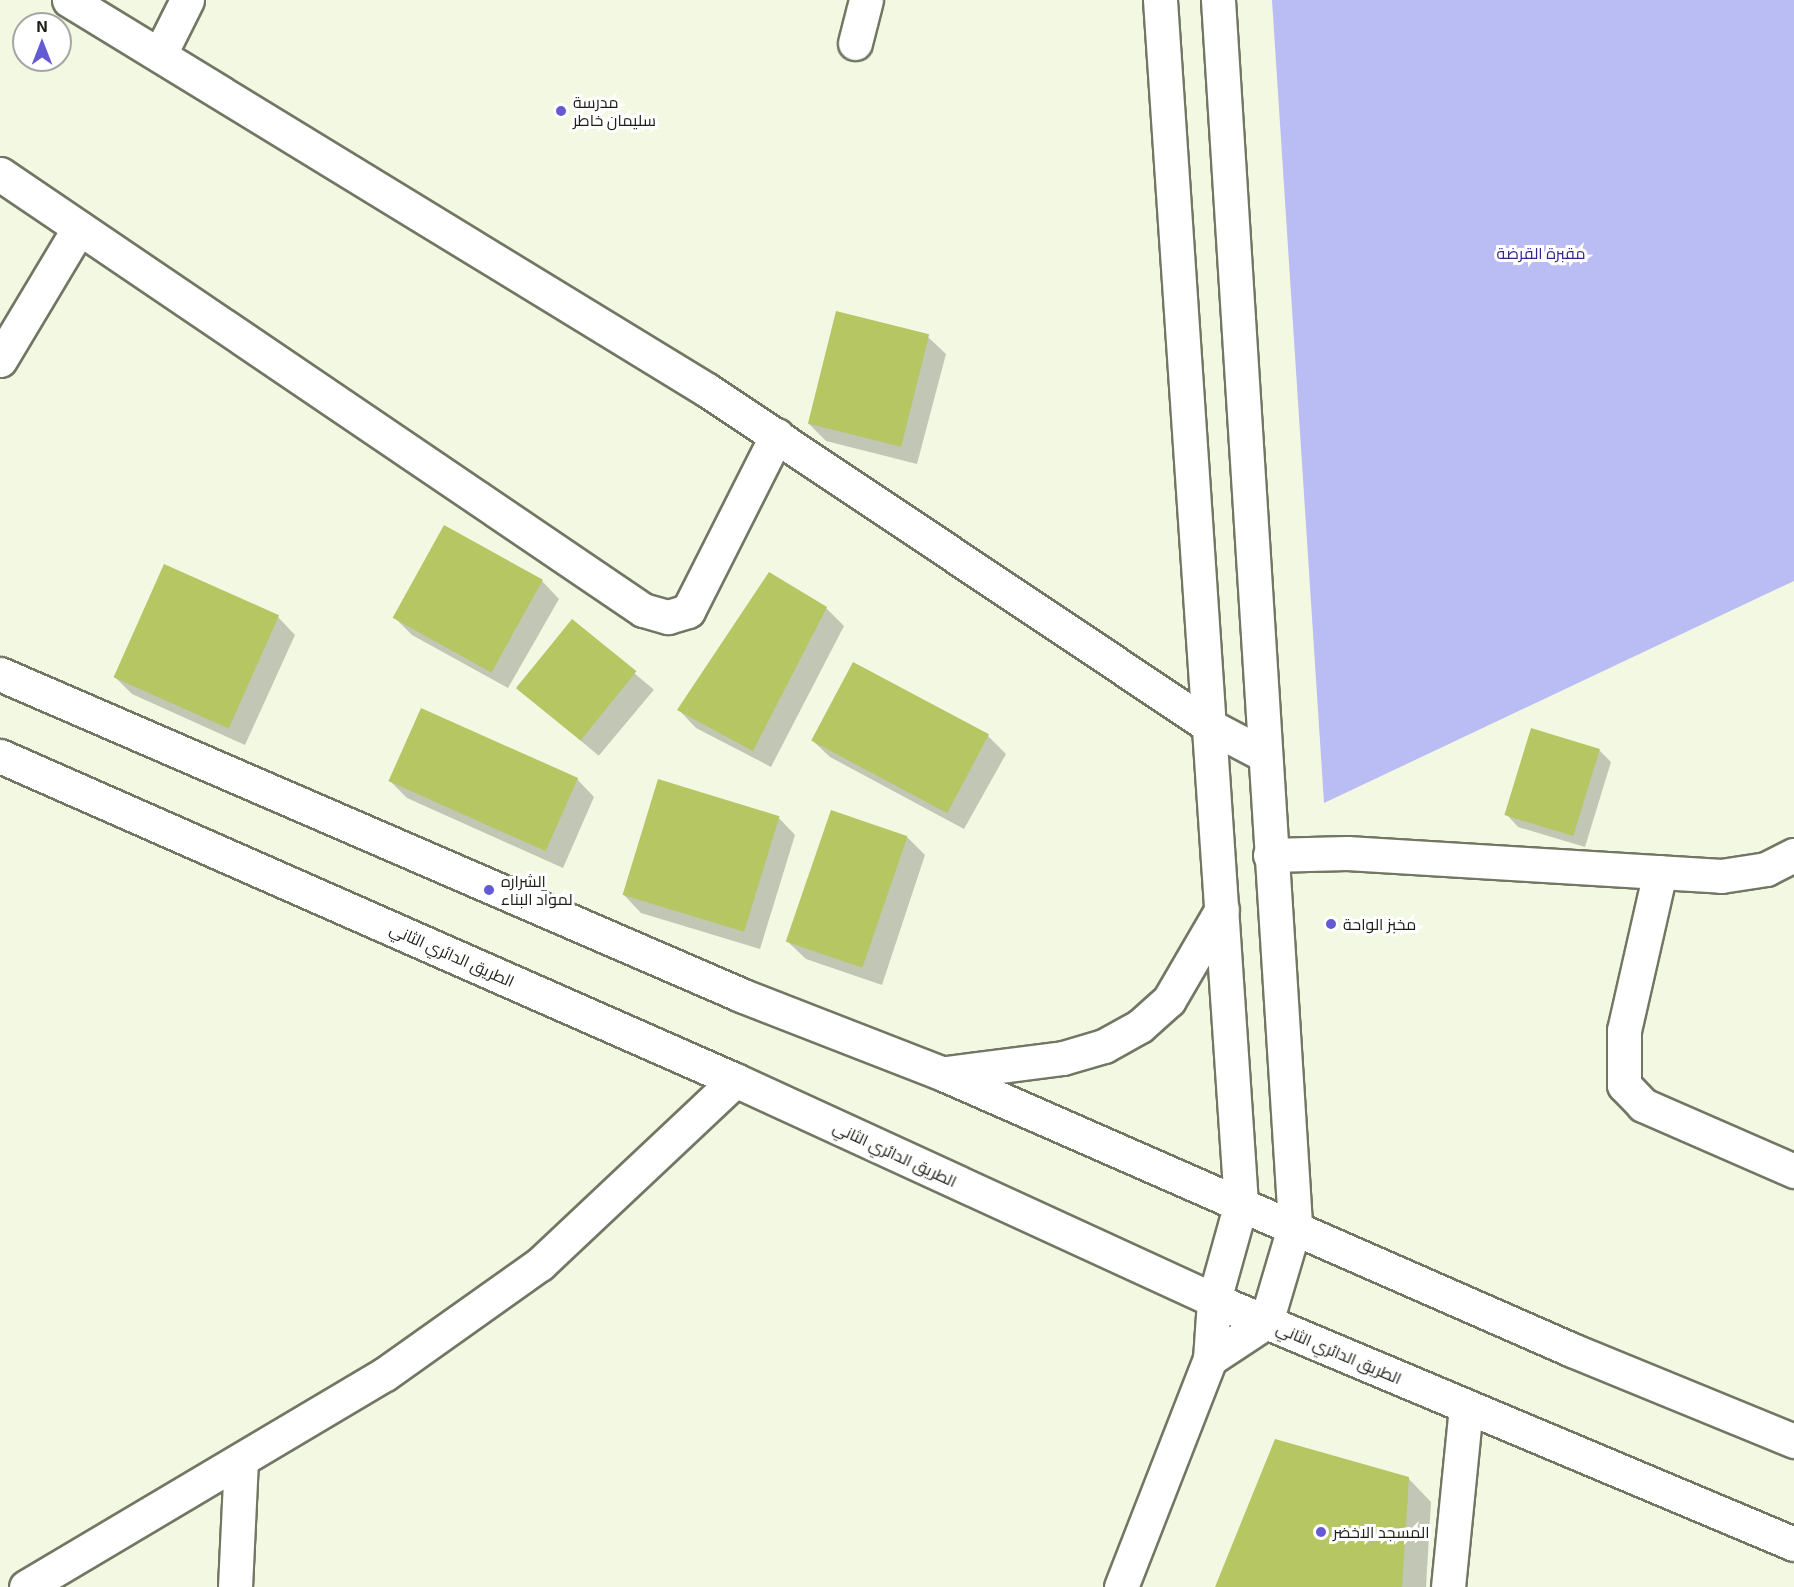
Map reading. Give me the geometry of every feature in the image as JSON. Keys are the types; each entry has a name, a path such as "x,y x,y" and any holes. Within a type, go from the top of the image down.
{"main road":[{"path":"69,0 161,52 777,435 1208,725 1265,755"},
{"path":"161,52 187,0"},
{"path":"855,42 866,0"},
{"path":"1121,1587 1210,1359 1214,1300 1241,1203 1160,0"},
{"path":"1210,1359 1266,1322 1295,1224 1270,855 1252,478 1218,0"},
{"path":"0,174 643,610 668,616 688,611 777,435"},
{"path":"0,360 79,228"},
{"path":"0,674 741,995 941,1073 1241,1203 1295,1224 1572,1350 1794,1441"},
{"name":"الطريق الدائري الثاني","path":"0,756 735,1080 1214,1300 1794,1544"},
{"path":"1270,855 1347,853 1721,876 1766,869 1794,855"},
{"path":"1660,873 1624,1030 1624,1085 1643,1105 1794,1171"},
{"path":"941,1073 1063,1058 1104,1046 1140,1026 1169,1000 1222,909"},
{"path":"27,1587 385,1374 540,1264 735,1080"},
{"path":"1448,1587 1466,1407"},
{"path":"235,1587 241,1460"}],"green space":[{"name":"مقبرة القرضة","path":"1272,0 1794,0 1794,581 1324,803"}],"building":[{"path":"836,311 929,334 901,447 808,424"},
{"path":"444,525 543,580 491,672 393,618"},
{"path":"164,564 279,615 229,729 114,677"},
{"path":"769,572 827,607 753,751 677,710"},
{"path":"572,619 637,671 580,740 516,688"},
{"path":"853,662 989,734 947,813 811,741"},
{"path":"421,708 578,778 546,851 388,781"},
{"path":"1531,728 1600,749 1573,836 1504,815"},
{"path":"658,779 779,816 744,932 623,895"},
{"path":"831,810 908,836 862,968 786,941"},
{"name":"المسجد الاخضر","path":"1275,1439 1409,1477 1402,1587 1215,1587"}],"place":[{"name":"مدرسة سليمان خاطر","path":"561,111"},
{"name":"الشراره لمواد البناء","path":"489,890"},
{"name":"مخبز الواحة","path":"1331,924"},
{"name":"المسجد الاخضر","path":"1321,1532"}]}
